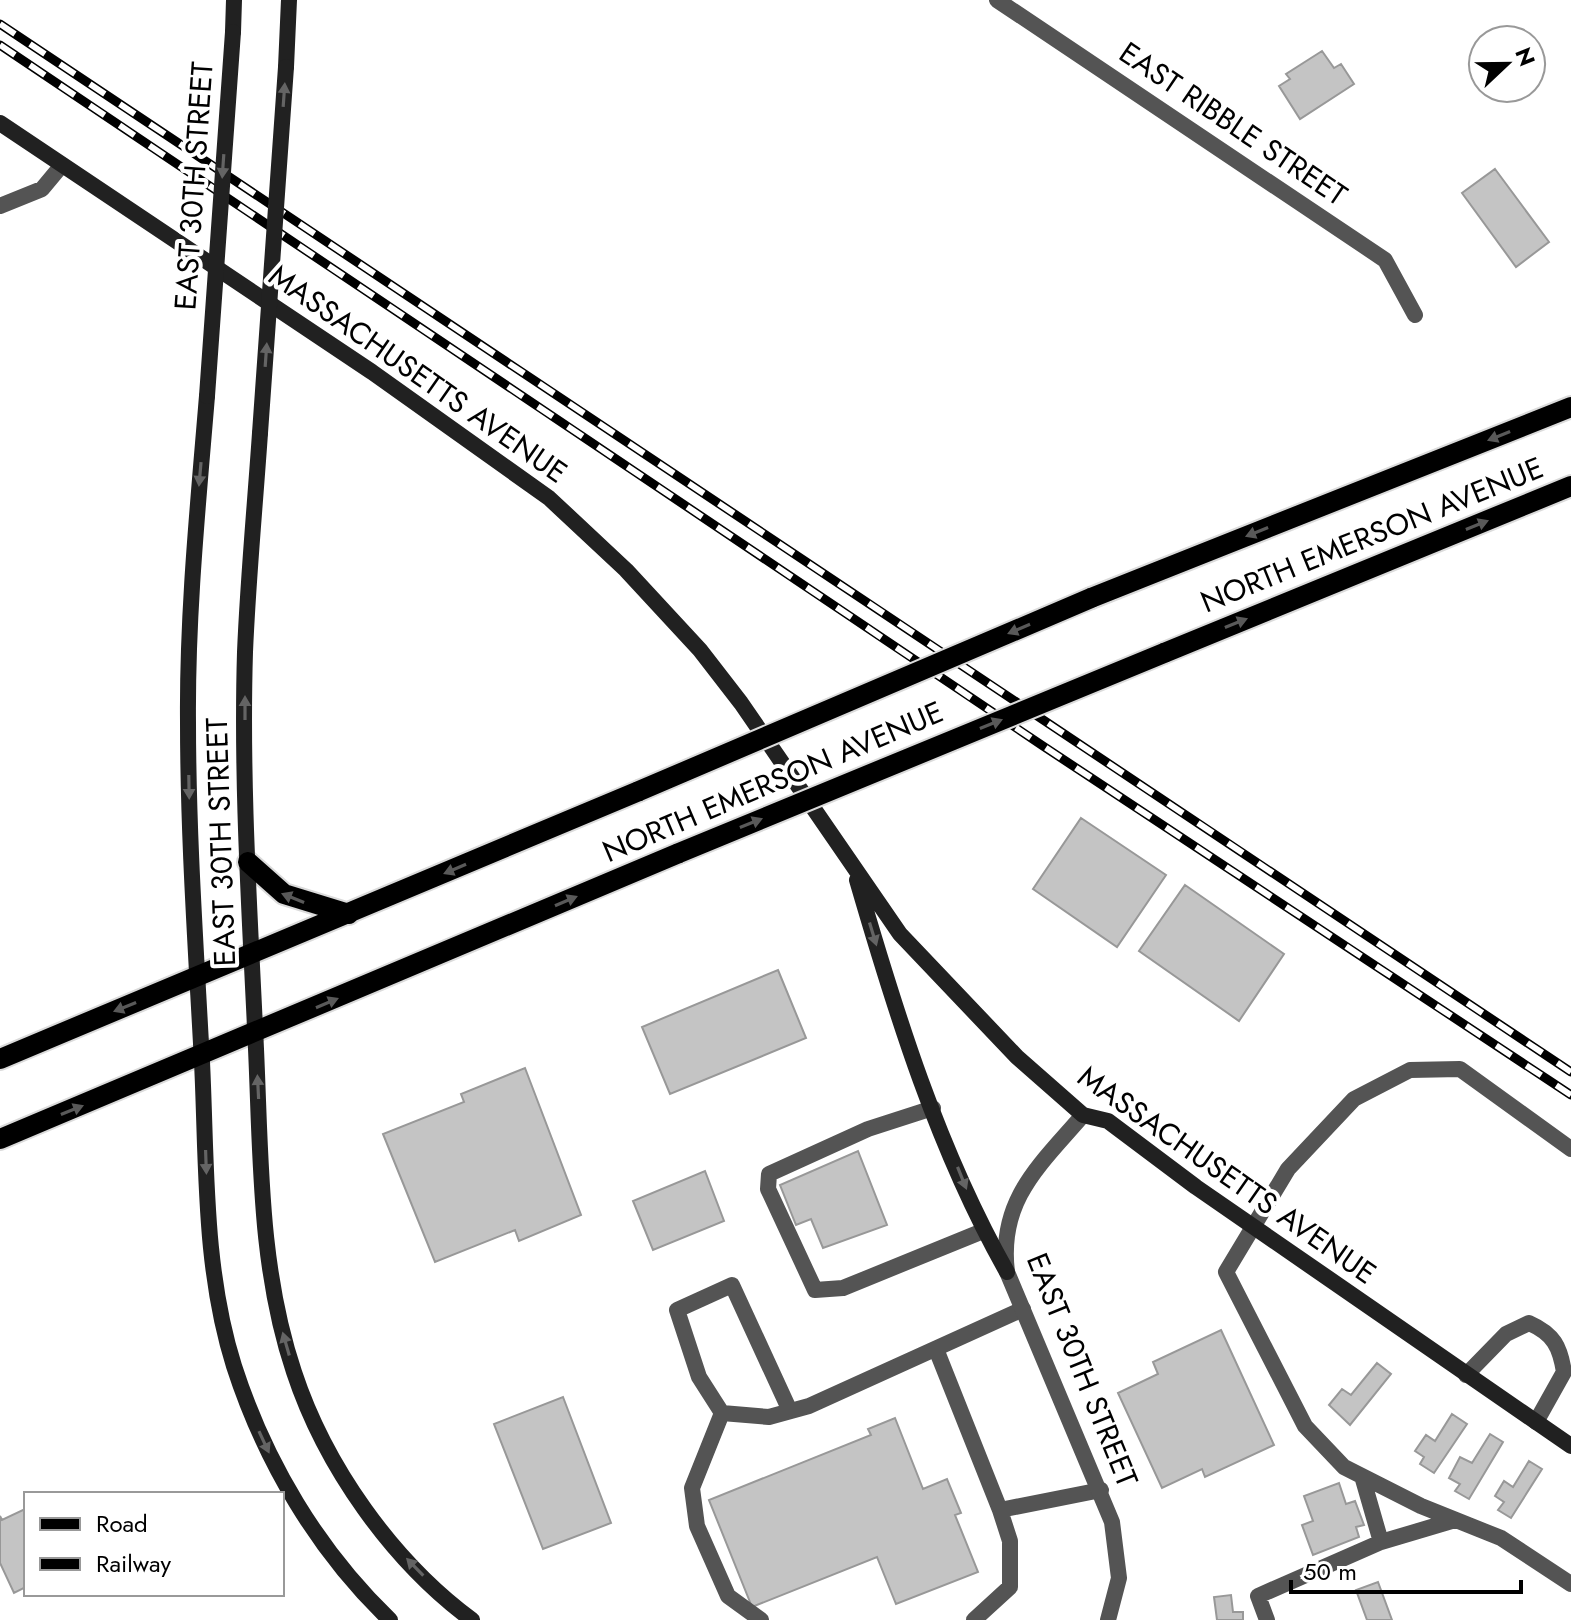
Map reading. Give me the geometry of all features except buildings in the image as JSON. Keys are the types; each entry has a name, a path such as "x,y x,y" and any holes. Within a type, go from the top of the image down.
{"main road":[{"name":"EAST 30TH STREET","path":"234,0 188,707 197,977 214,1276 233,1365 263,1440 303,1514 338,1564 390,1620"},
{"name":"EAST 30TH STREET","path":"289,0 245,652 248,862 270,1281 295,1375 331,1454 373,1518 418,1571 472,1620"},
{"name":"MASSACHUSETTS AVENUE","path":"0,123 372,372 549,498 626,570 700,650 741,703 900,934 999,1040 1083,1115 1108,1121 1254,1227 1571,1446"},
{"name":"NORTH EMERSON AVENUE","path":"0,1059 1091,598 1571,407"},
{"name":"NORTH EMERSON AVENUE","path":"0,1139 679,853 1571,486"},
{"path":"851,860 908,1049 983,1231 1007,1272"},
{"path":"248,862 284,894 349,914"}],"street":[{"name":"EAST RIBBLE STREET","path":"997,0 1385,260 1415,315"},
{"path":"0,206 42,189 62,165"},
{"path":"1571,1149 1460,1069 1410,1070 1354,1099 1288,1169 1226,1272 1305,1426 1344,1467 1455,1520 1501,1538 1571,1584"},
{"path":"933,1108 868,1129 769,1174 768,1189 815,1290 843,1288 983,1231"},
{"name":"EAST 30TH STREET","path":"1083,1115 1033,1173 1011,1211 1004,1238 1007,1272 1112,1522 1119,1562 1108,1620"},
{"path":"722,1413 699,1377 677,1310 732,1285 790,1411"},
{"path":"722,1413 769,1417 790,1411 1023,1309"},
{"path":"1466,1375 1506,1334 1529,1323 1548,1331 1560,1350 1564,1372 1536,1422"},
{"path":"936,1349 1010,1541 1010,1587 974,1620"},
{"path":"722,1413 692,1488 697,1526 728,1596 761,1620"},
{"path":"1362,1476 1381,1542"},
{"path":"1000,1510 1101,1490"},
{"path":"1267,1620 1258,1596 1381,1542 1455,1520"}],"railway":[{"path":"0,24 1571,1072"},
{"path":"0,45 1043,746 1571,1095"}]}
